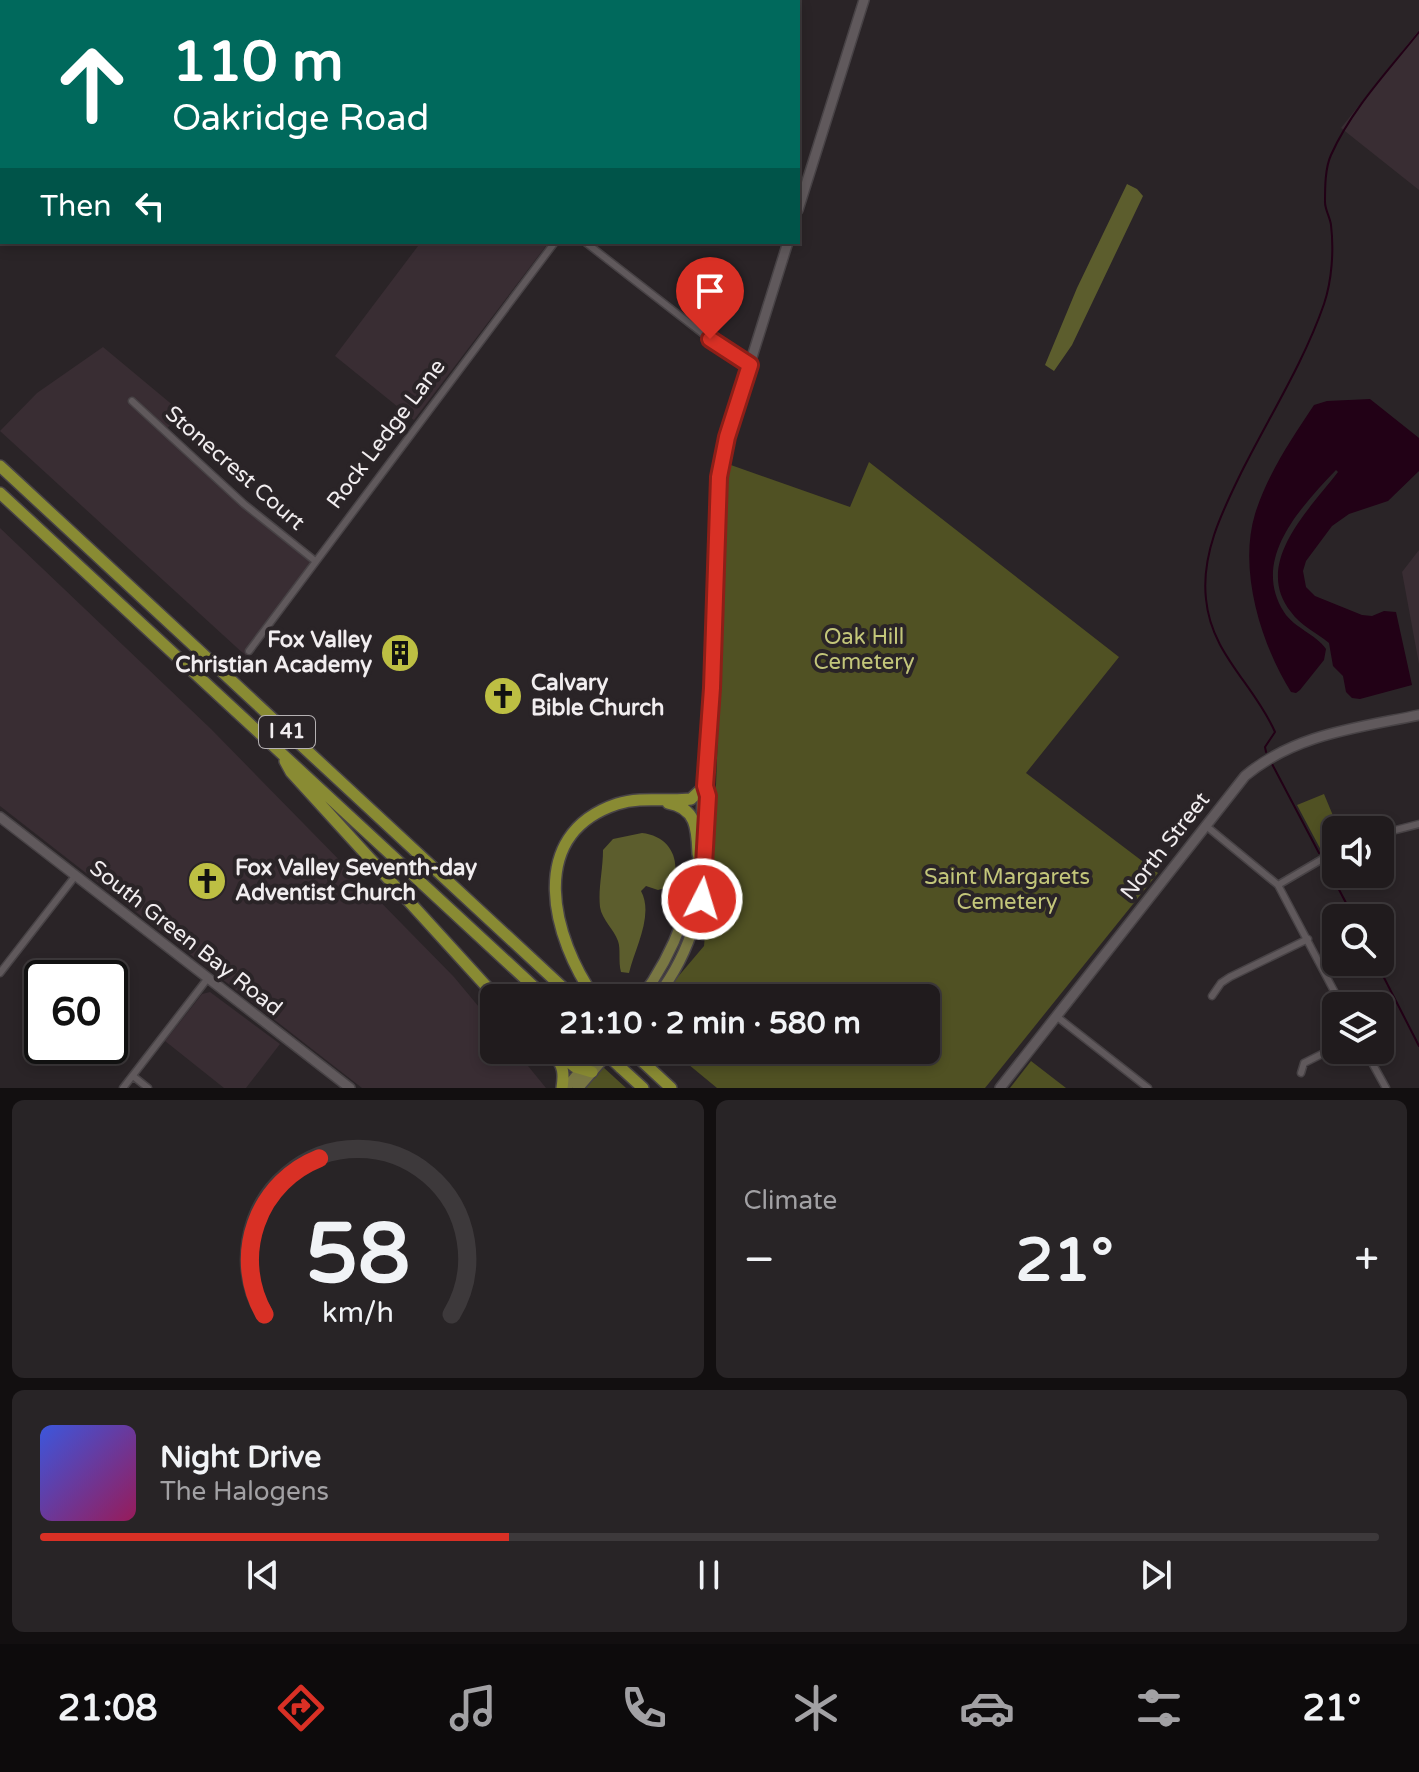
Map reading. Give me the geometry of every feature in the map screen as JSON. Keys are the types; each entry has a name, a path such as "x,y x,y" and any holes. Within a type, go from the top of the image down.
{"highway":[{"name":"I 41","path":"0,466 559,984"},
{"name":"I 41","path":"0,493 531,984"},
{"path":"282,757 291,772 484,984"},
{"path":"587,984 570,956 558,922 554,891 558,866 568,842 583,825 605,809 636,800 691,799 705,786"},
{"path":"636,800 673,804 686,810 695,823 698,854"},
{"path":"560,1064 564,1088"},
{"path":"575,1064 586,1071"},
{"path":"616,1064 643,1088"},
{"path":"648,1064 671,1088"},
{"path":"651,1064 681,1088"}],"main road":[{"path":"651,984 683,922 693,887 705,786"},
{"path":"665,984 680,961 702,899 708,796 705,786"},
{"path":"578,1088 591,1064"},
{"path":"564,1088 594,1064"}],"street":[{"path":"800,204 864,0"},
{"name":"Rock Ledge Lane","path":"249,651 314,560 553,244"},
{"path":"588,244 729,354 750,365"},
{"path":"705,786 712,688 719,477 727,437 787,244"},
{"name":"Stonecrest Court","path":"132,401 244,504 314,560"},
{"name":"North Street","path":"1000,1088 1245,776 1285,748 1319,736 1419,715"},
{"name":"South Green Bay Road","path":"0,817 350,1088"},
{"path":"1394,830 1419,824"},
{"path":"1205,825 1278,885 1335,992"},
{"path":"1278,885 1322,859"},
{"path":"0,973 76,875"},
{"path":"1212,996 1221,983 1230,977 1308,939"},
{"path":"123,1088 208,978"},
{"path":"1056,1016 1148,1088"},
{"path":"1301,1073 1307,1061 1322,1054"},
{"path":"1373,1064 1386,1088"},
{"path":"133,1076 148,1088"}],"shaded area":[{"path":"1419,30 1419,190 1341,128"},
{"path":"1127,184 1143,196 1072,345 1054,371 1045,365 1077,288"},
{"path":"419,244 547,244 414,420 335,356"},
{"path":"103,347 181,412 165,431 244,504 314,560 246,656 0,431 37,393"},
{"path":"1370,399 1419,438 1419,471 1388,501 1349,514 1332,526 1306,561 1303,571 1306,587 1315,596 1362,615 1396,612 1412,685 1360,699 1352,698 1346,692 1343,676 1333,666 1329,643 1295,617 1281,593 1278,575 1281,556 1289,538 1338,472 1336,470 1296,517 1277,553 1273,573 1275,592 1284,612 1326,649 1324,660 1300,690 1291,692 1270,652 1255,606 1249,559 1255,514 1273,471 1314,405 1327,401"},
{"path":"0,528 211,729 454,977 480,1008 480,1064 526,1064 546,1088 362,1088 0,806"},
{"path":"1419,550 1419,664 1402,572"},
{"path":"642,833 666,844 674,859 675,876 672,886 658,890 646,886 641,891 644,921 629,973 621,972 618,941 600,907 603,850 613,839"},
{"path":"210,992 280,1044 246,1088 224,1088 165,1041 202,994"}],"green space":[{"name":"Oak Hill Cemetery","path":"869,462 1119,657 1026,773 1158,873 985,1088 717,1088 688,1064 940,1064 940,984 672,984 704,946 714,838 728,464 850,507"},
{"path":"1324,794 1333,816 1322,816 1322,852 1297,805"},
{"path":"1031,1061 1066,1088 1010,1088"},
{"path":"602,1066 626,1088 584,1088"}],"waterway":[{"path":"1266,752 1265,747 1275,732 1224,653 1210,619 1205,582 1210,550 1227,503 1296,368 1324,304 1332,255 1331,225 1325,202 1326,172 1331,155 1359,107 1419,32"},
{"path":"1271,762 1319,853"},
{"path":"1338,888 1347,904"},
{"path":"1383,976 1419,1046"}],"place":[{"name":"Fox Valley Christian Academy","path":"400,653"},
{"name":"Calvary Bible Church","path":"503,696"},
{"name":"Fox Valley Seventh-day Adventist Church","path":"207,881"}],"route":[{"path":"702,899 719,477 727,437 750,365 710,339"}],"park label":[{"name":"Saint Margarets Cemetery","path":"1007,890"}]}
